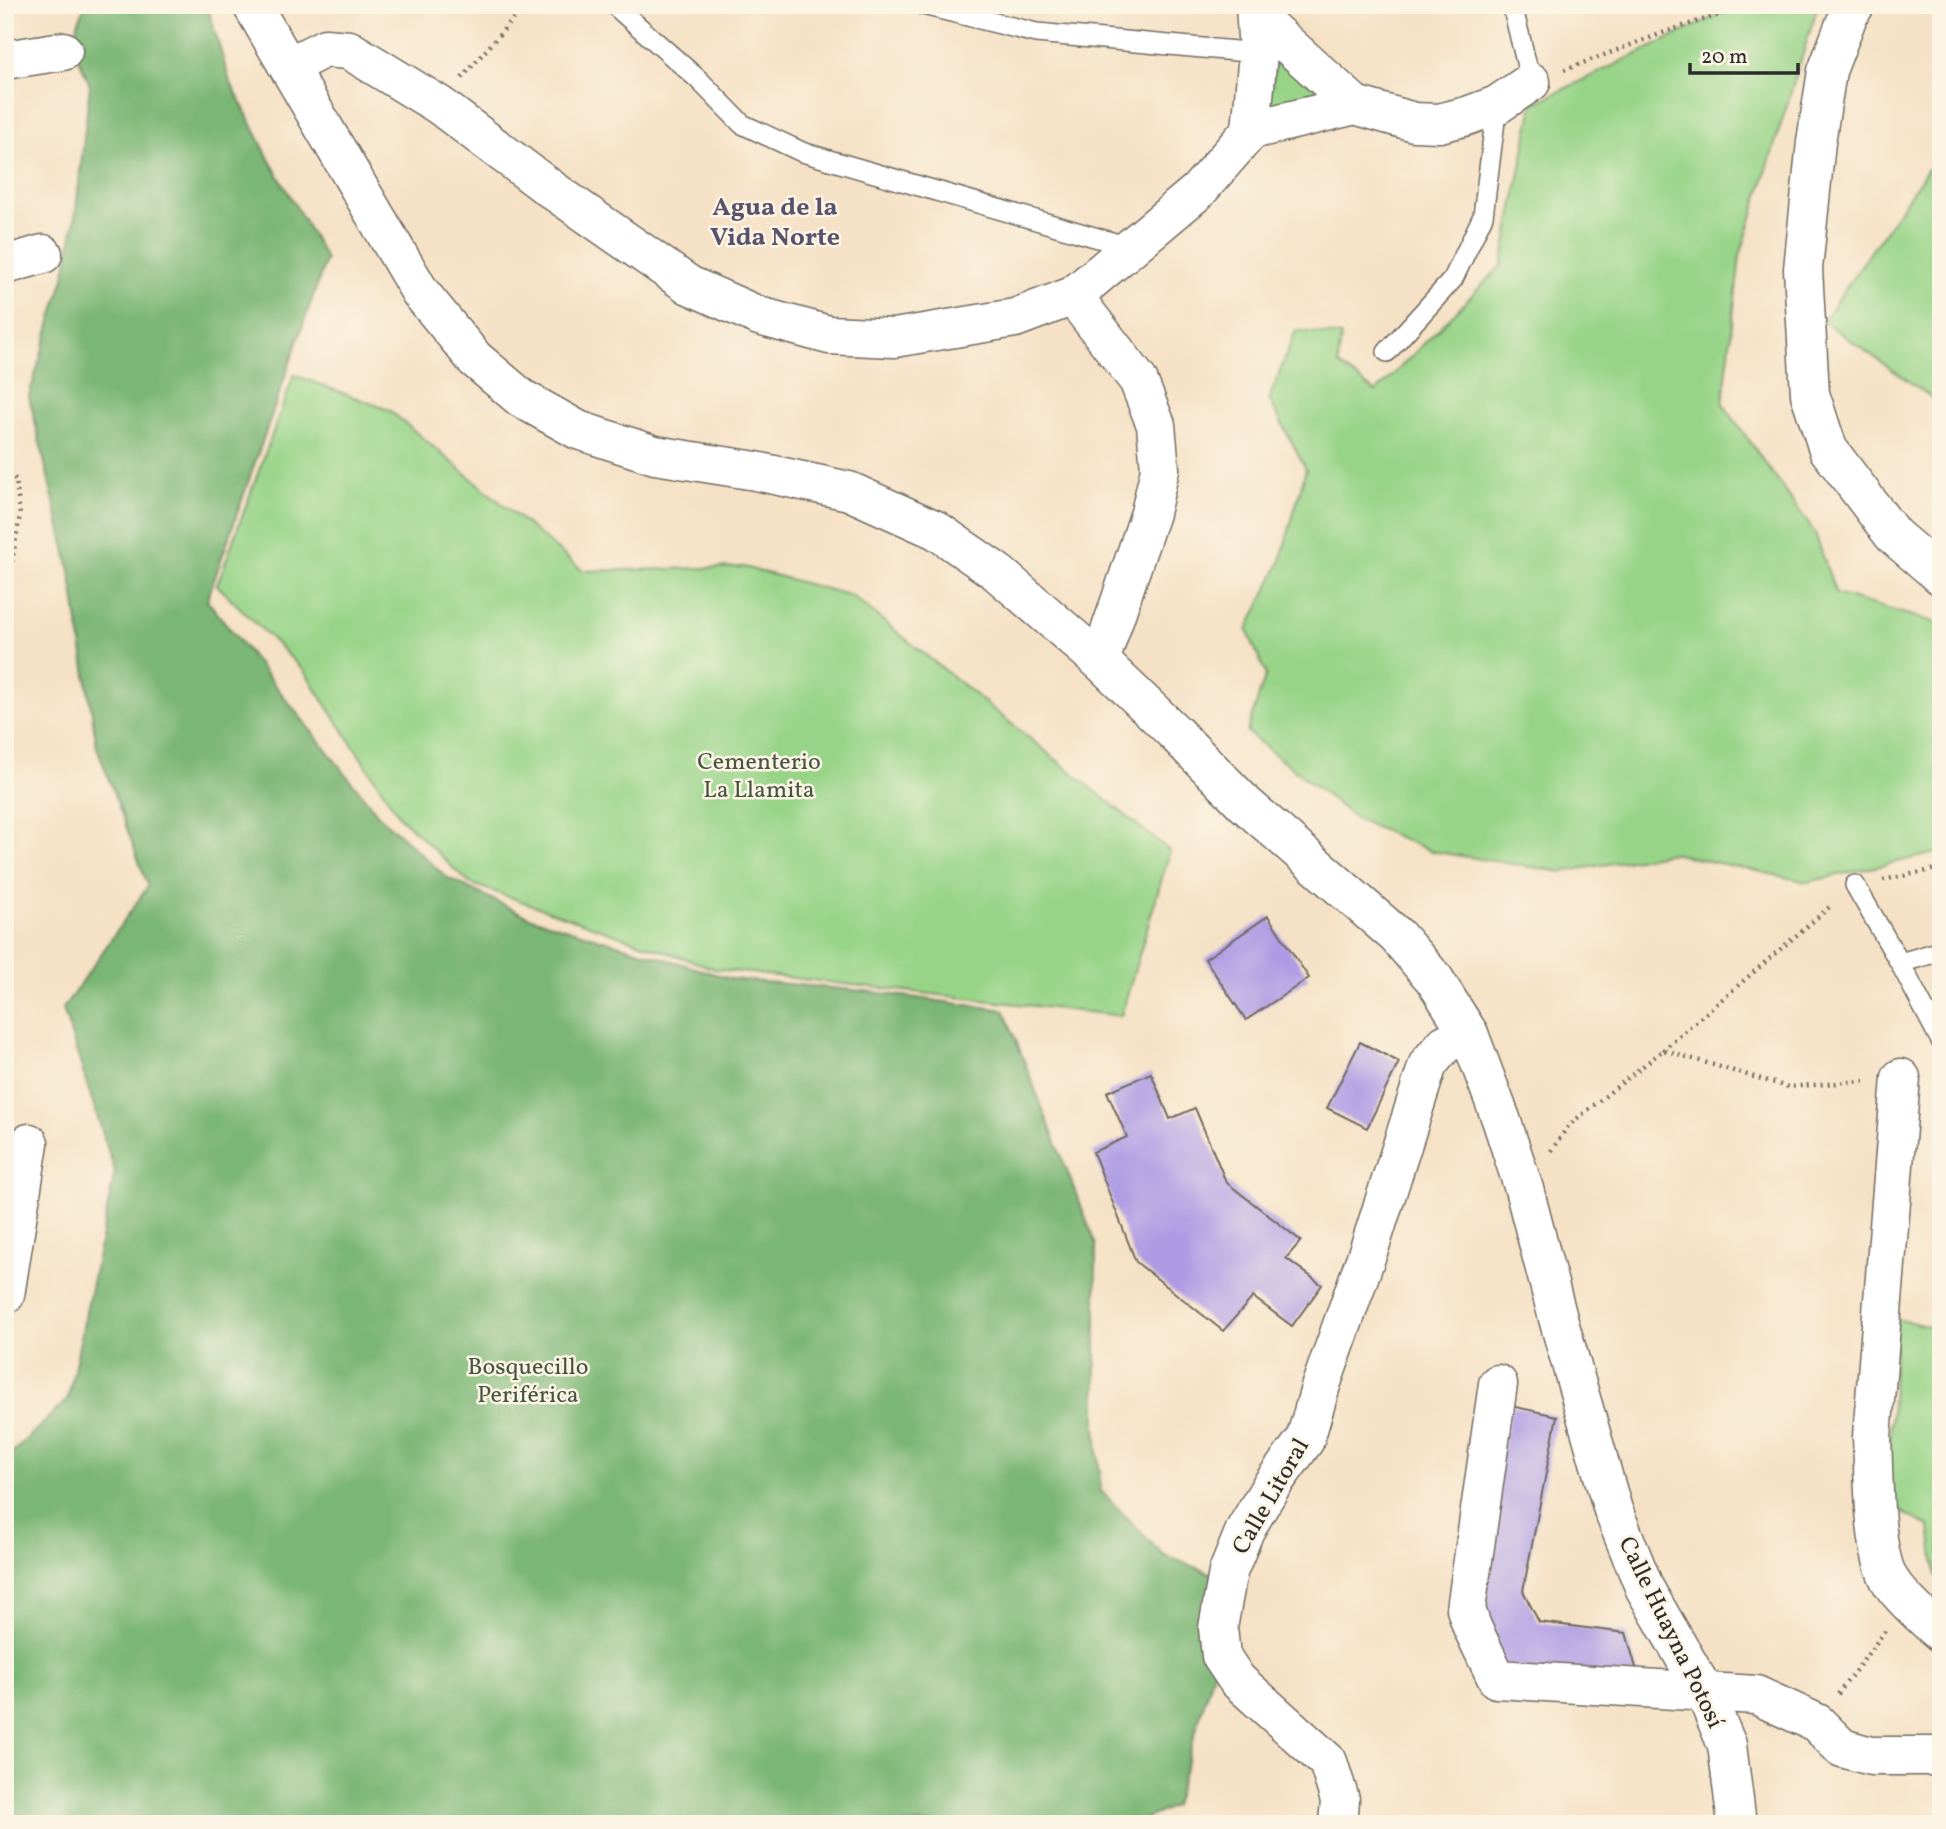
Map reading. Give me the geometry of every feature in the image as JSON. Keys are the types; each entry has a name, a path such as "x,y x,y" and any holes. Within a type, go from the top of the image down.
{"main road":[{"name":"Calle Huayna Potosí","path":"252,5 420,292 475,359 521,398 578,430 655,455 756,471 849,491 936,530 998,573 1100,661 1245,804 1396,936 1435,980 1469,1034 1501,1119 1524,1189 1559,1322 1618,1521 1645,1589 1705,1693 1727,1745 1737,1824"},
{"path":"1855,5 1848,16 1827,71 1816,142 1803,269 1811,394 1828,449 1893,536 1941,576"},
{"path":"1251,130 1256,25"},
{"path":"1256,25 1354,105 1414,122 1439,123 1467,116 1497,105 1531,82"},
{"path":"289,66 325,48 349,50 439,105 548,187 689,285 759,316 830,335 894,338 1015,318 1073,296 1198,191 1251,130 1354,105"},
{"path":"5,60 63,51"},
{"path":"5,265 43,254"},
{"path":"1073,296 1138,380 1156,425 1160,468 1150,513 1100,661"},
{"name":"Calle Litoral","path":"1338,1824 1340,1800 1328,1762 1237,1680 1221,1656 1218,1628 1228,1572 1245,1530 1305,1440 1428,1064 1445,1044 1469,1034"},
{"path":"1901,1078 1872,1437 1880,1552 1890,1582 1917,1612 1941,1633"},
{"path":"5,1295 29,1143"},
{"path":"1498,1384 1466,1609 1497,1679 1756,1695 1817,1723 1842,1748 1871,1756 1941,1756"}],"lane":[{"path":"614,5 699,80 742,124 802,152 1129,247"},
{"path":"923,5 1036,33 1256,25"},
{"path":"1512,5 1531,82"},
{"path":"1387,352 1453,279 1483,216 1497,105"},
{"path":"1855,885 1941,1041"},
{"path":"1900,963 1941,951"}],"path":[{"path":"439,105 525,5"},
{"path":"1531,82 1668,31 1749,5"},
{"path":"5,467 16,480 20,514 5,603"},
{"path":"1524,1189 1569,1125 1663,1049 1855,885 1941,869"},
{"path":"1663,1049 1788,1087 1901,1078"},
{"path":"1817,1723 1908,1600"}],"green space":[{"name":"Bosquecillo Periférica","path":"85,5 207,5 229,79 269,159 326,259 207,600 379,816 446,877 529,917 731,979 865,991 1004,1010 1096,1245 1096,1427 1101,1491 1163,1555 1229,1580 1213,1672 1174,1806 1134,1824 5,1824 5,1460 68,1399 115,1172 63,1009 148,886 97,747 70,570 29,396 65,274 75,219 90,85 71,41"},
{"path":"1739,5 1818,5 1740,256 1723,404 1815,533 1836,594 1941,624 1941,852 1808,882 1671,853 1562,872 1431,851 1356,819 1247,732 1266,674 1247,630 1280,563 1306,469 1269,399 1296,330 1341,336 1338,364 1376,392 1502,265 1533,104"},
{"path":"1276,59 1325,95 1267,110"},
{"path":"1941,150 1941,404 1823,321"},
{"name":"Cementerio La Llamita","path":"294,375 389,410 583,571 744,567 852,596 1170,851 1121,1016 715,969 469,883 400,817 304,671 217,585"},
{"path":"1896,1319 1941,1329 1941,1578 1936,1575 1930,1527 1887,1504"}],"building":[{"path":"1268,916 1309,978 1246,1020 1205,959"},
{"path":"1360,1042 1399,1062 1367,1128 1327,1108"},
{"path":"1151,1073 1170,1119 1195,1108 1226,1182 1301,1241 1286,1258 1322,1285 1292,1326 1253,1297 1223,1331 1136,1262 1093,1152 1127,1137 1107,1092"},
{"path":"1511,1406 1557,1416 1523,1591 1539,1622 1626,1633 1639,1678 1505,1674 1473,1596"}],"district":[{"name":"Agua de la Vida Norte","path":"775,221"}]}
